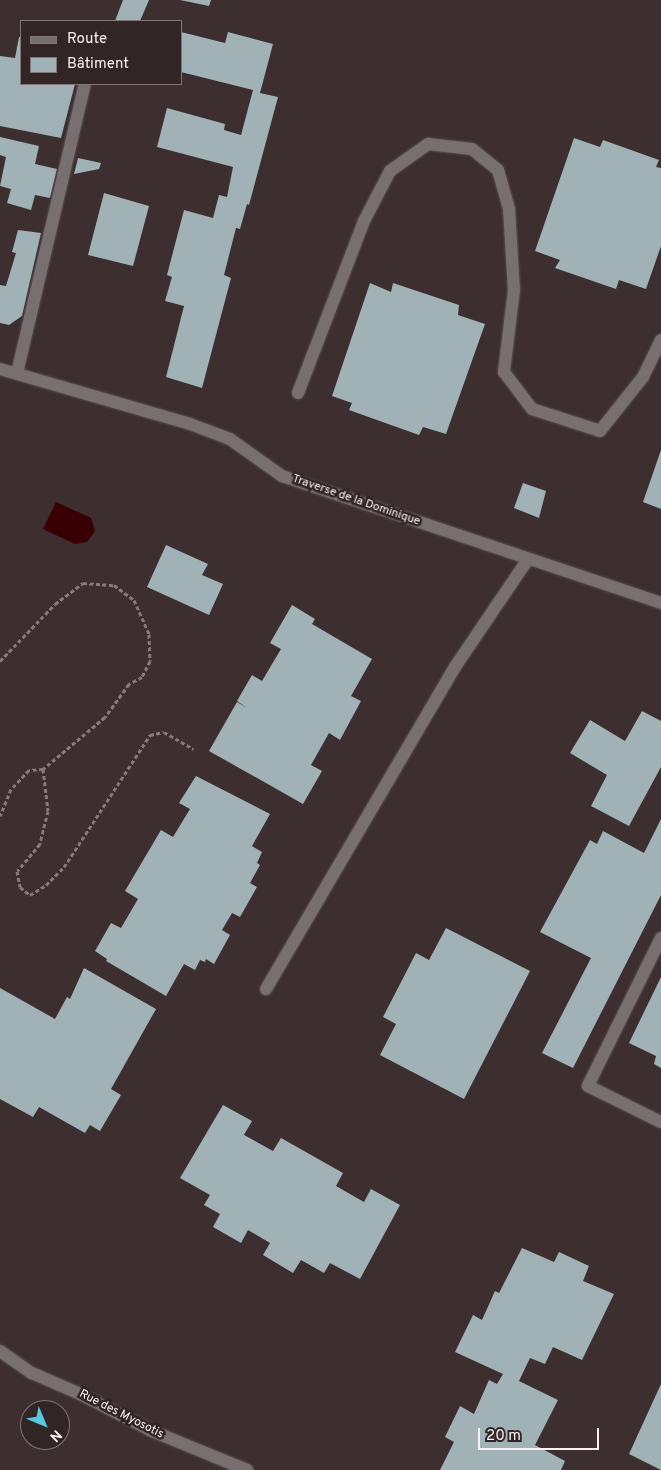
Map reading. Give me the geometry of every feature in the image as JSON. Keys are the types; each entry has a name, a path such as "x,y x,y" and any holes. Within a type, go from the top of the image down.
{"street":[{"path":"17,373 85,85"},
{"path":"298,392 364,222 390,171 428,144 472,149 498,170 509,209 514,290 504,372 532,409 600,431 642,377 661,340"},
{"name":"Traverse de la Dominique","path":"0,369 190,424 230,439 282,476 661,603"},
{"path":"266,989 455,667 528,559"},
{"path":"661,938 588,1086 661,1122"},
{"name":"Rue des Myosotis","path":"0,1352 32,1373 82,1394 152,1432 247,1470"}],"path":[{"path":"0,661 55,604 83,583 114,585 134,600 149,634 150,662 142,677 129,684 106,718 42,769 29,770 11,789 0,816"},
{"path":"42,769 48,811 40,844 17,871 20,888 30,895 46,885 64,867 150,735 164,732 194,749"}],"shaded area":[{"path":"56,502 91,518 95,531 87,542 75,544 43,529"}],"building":[{"path":"123,0 149,0 140,20 115,20"},
{"path":"180,0 211,0 209,6"},
{"path":"182,32 225,43 228,32 273,44 260,93 278,97 249,205 247,204 240,229 236,228 224,275 231,278 202,388 166,377 184,306 165,301 172,277 167,275 184,210 213,218 219,195 227,197 233,167 157,147 167,108 225,124 224,130 241,135 253,90 182,72"},
{"path":"20,37 20,85 75,85 61,138 0,126 0,56 15,58"},
{"path":"0,137 39,146 35,164 57,169 50,198 35,195 31,210 7,203 11,189 0,186 6,157 0,155"},
{"path":"574,138 600,147 603,140 659,160 656,167 661,168 661,246 646,289 619,280 616,289 555,268 560,260 535,251"},
{"path":"78,158 101,163 99,169 74,174"},
{"path":"104,193 149,206 133,266 88,255"},
{"path":"18,230 41,233 22,316 9,325 0,323 0,285 6,286 16,253 12,252"},
{"path":"370,283 391,292 393,283 459,305 458,315 485,324 446,434 423,427 419,435 349,410 352,403 332,396"},
{"path":"661,450 661,509 643,502"},
{"path":"523,483 546,491 539,518 514,508"},
{"path":"166,545 208,564 202,575 223,584 209,615 147,587"},
{"path":"292,605 315,619 312,624 372,659 351,696 361,701 340,740 329,733 311,765 322,771 303,804 209,751 237,702 247,708 237,701 252,675 262,681 281,649 270,643"},
{"path":"642,711 661,721 661,767 629,826 591,806 607,775 570,753 590,720 625,741"},
{"path":"196,776 270,814 252,846 262,852 257,863 260,865 250,883 257,887 240,917 232,913 222,930 230,935 214,964 206,959 205,962 200,960 195,970 184,964 166,996 106,961 107,959 95,951 111,923 121,928 138,899 125,891 161,830 173,837 190,809 179,803"},
{"path":"661,819 661,895 573,1068 542,1053 591,958 540,932 590,840 597,844 603,831 644,853"},
{"path":"446,928 530,971 464,1099 380,1055 396,1024 383,1017 416,953 429,960"},
{"path":"84,968 156,1009 111,1089 121,1095 100,1131 90,1125 85,1133 39,1107 33,1117 0,1099 0,988 55,1019 67,997 70,999"},
{"path":"661,977 661,1068 654,1064 656,1056 629,1043"},
{"path":"223,1105 252,1121 244,1135 273,1151 281,1138 343,1173 336,1186 364,1202 371,1189 400,1205 360,1279 330,1263 324,1273 301,1260 293,1273 263,1255 270,1243 248,1230 241,1243 213,1227 220,1214 204,1205 210,1195 180,1178"},
{"path":"522,1248 554,1262 559,1252 589,1266 583,1281 614,1294 582,1360 553,1347 545,1364 530,1358 519,1381 558,1400 535,1445 565,1461 561,1470 440,1470 454,1442 445,1437 460,1406 474,1414 489,1380 497,1384 503,1374 455,1352 473,1315 482,1320 495,1291 499,1293"},
{"path":"661,1384 661,1470 629,1454"}]}
